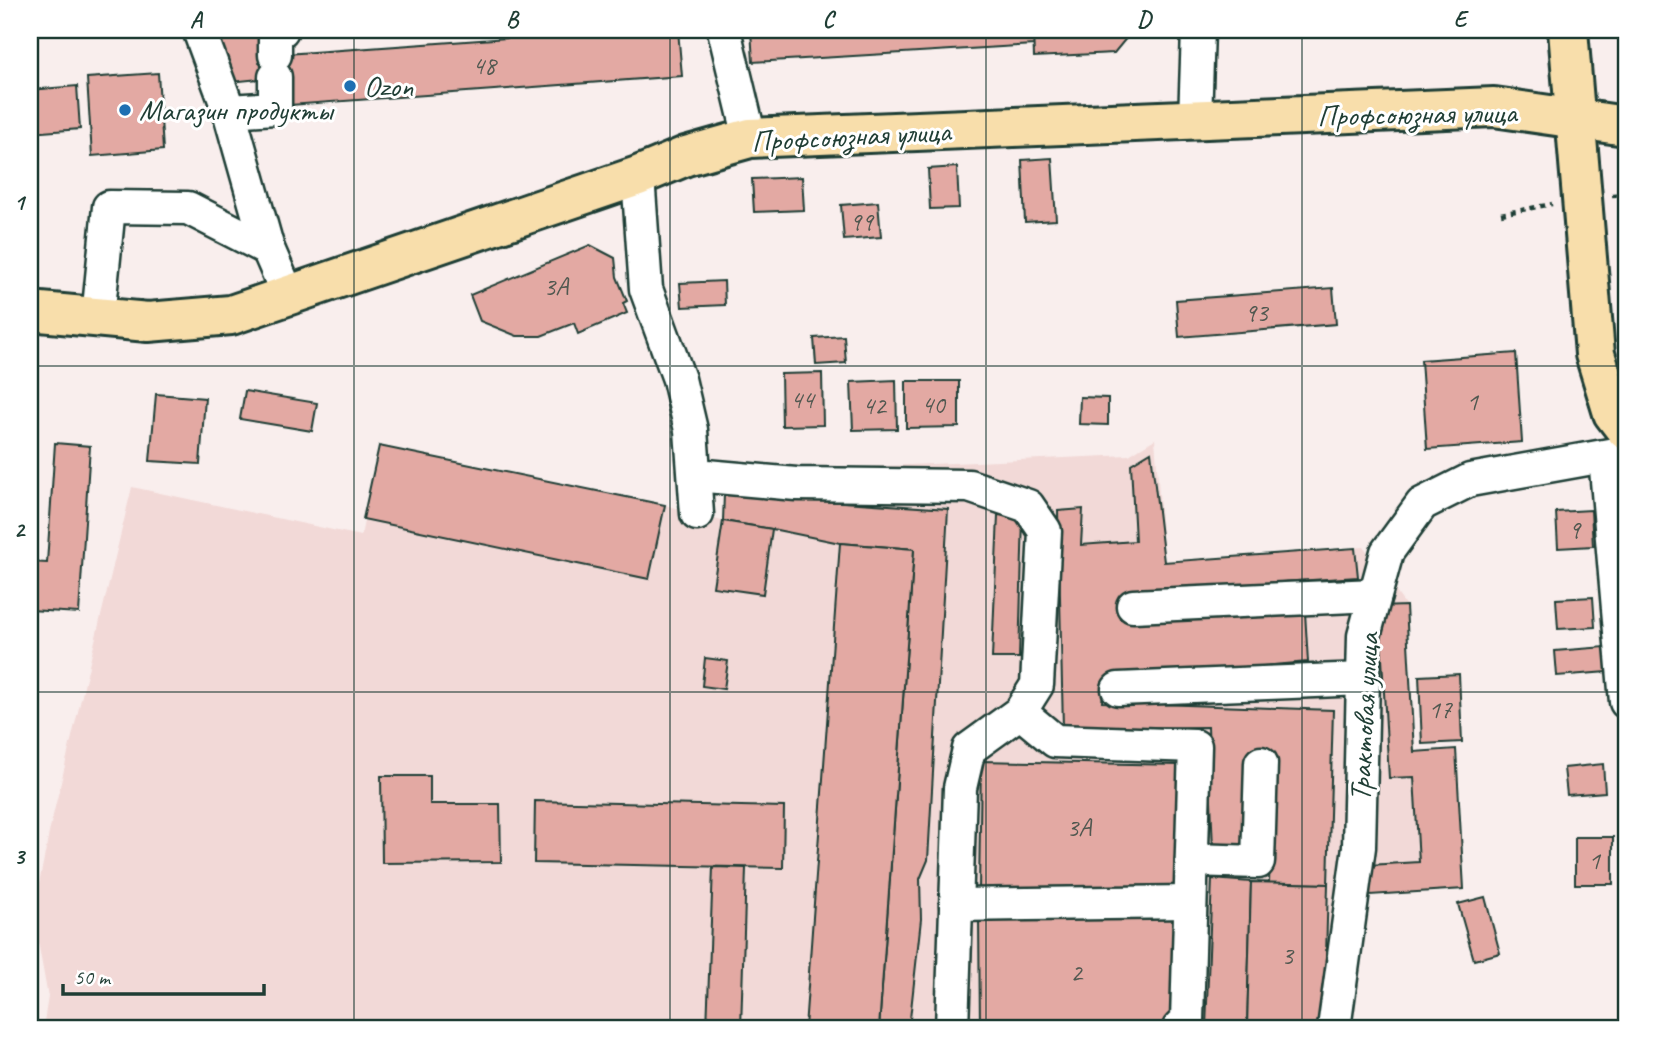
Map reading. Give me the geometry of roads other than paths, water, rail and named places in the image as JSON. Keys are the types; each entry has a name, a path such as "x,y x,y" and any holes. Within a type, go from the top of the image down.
{"main road":[{"path":"1568,30 1595,355 1613,413 1619,446"},
{"name":"Профсоюзная улица","path":"30,312 148,322 231,316 638,176 686,156 750,138 1494,107 1626,126"}],"street":[{"path":"200,30 229,111 268,249 288,295"},
{"path":"724,30 750,138"},
{"path":"1195,120 1198,30"},
{"path":"229,111 275,108 277,54"},
{"path":"638,176 646,289 679,379 691,429 697,514"},
{"path":"98,318 109,207 188,208 268,249"},
{"path":"1619,446 1626,702"},
{"name":"Трактовая улица","path":"1334,1028 1359,847 1364,636 1387,552 1422,504 1470,480 1619,446"},
{"path":"695,475 796,484 969,485 1028,506 1045,531 1037,685 1020,712 969,749 960,788 952,1028"},
{"path":"1133,606 1375,595"},
{"path":"1118,689 1363,680"},
{"path":"1020,712 1055,741 1195,746 1187,1020 1179,1028"},
{"path":"1192,860 1258,862 1261,763"},
{"path":"956,905 1190,902"}],"place":[{"name":"Ozon","path":"350,86"},
{"name":"Магазин продукты","path":"125,110"}]}
